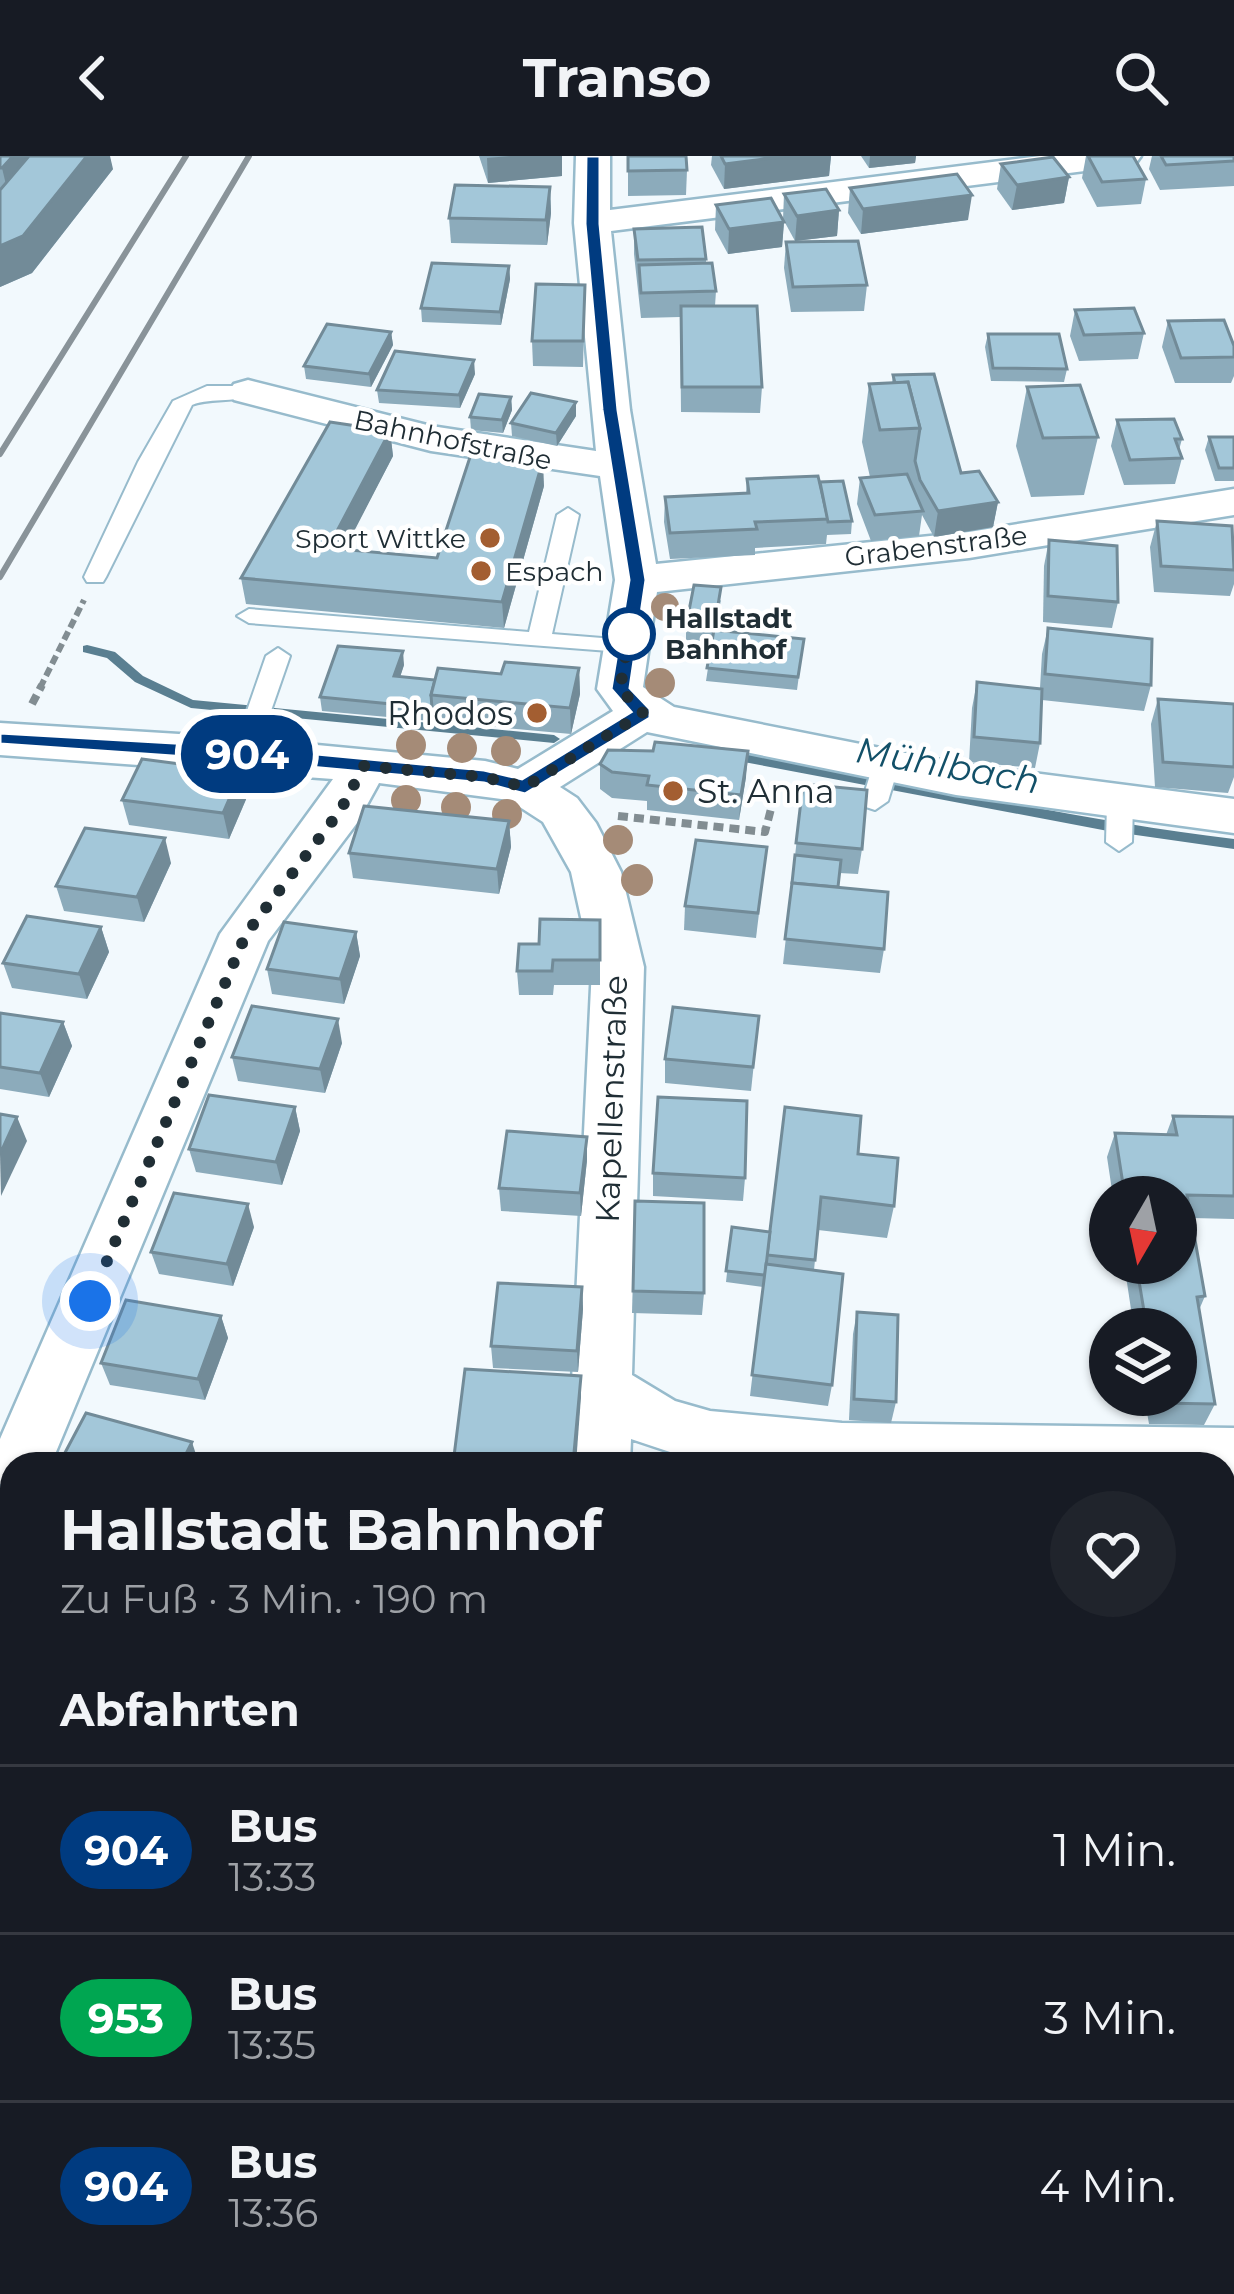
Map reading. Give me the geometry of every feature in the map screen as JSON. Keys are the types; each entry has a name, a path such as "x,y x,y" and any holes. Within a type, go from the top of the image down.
{"street":[{"path":"593,156 592,224 617,465 638,580 620,689 643,713 880,784 1120,826 1234,816"},
{"path":"592,224 1124,156"},
{"name":"Bahnhofstraße","path":"248,392 482,448 558,463 617,465"},
{"name":"Grabenstraße","path":"638,580 969,545 1234,502"},
{"path":"0,739 248,741 364,766 484,777 542,798 643,713"},
{"path":"25,1452 246,934 340,811 364,766"},
{"name":"Kapellenstraße","path":"542,798 579,835 596,872 618,967 600,1452"},
{"path":"603,1388 659,1424 710,1438 842,1450 999,1452"}],"lane":[{"path":"95,577 184,400 207,392 248,392"},
{"path":"539,640 568,515"},
{"path":"249,616 627,648"},
{"path":"248,741 278,656"}],"path":[{"path":"33,702 80,607"},
{"path":"542,798 765,832 779,780"}],"building":[{"path":"29,156 87,156 23,236 0,246 0,190"},
{"path":"628,156 686,156 687,170 628,171"},
{"path":"721,156 788,156 725,164"},
{"path":"1088,156 1133,156 1146,179 1102,182"},
{"path":"1161,156 1234,156 1234,161 1166,165"},
{"path":"1053,157 1069,177 1017,185 1001,164"},
{"path":"957,174 972,195 863,209 850,188"},
{"path":"455,185 550,187 546,220 449,218"},
{"path":"826,189 839,210 797,216 784,194"},
{"path":"771,198 784,222 729,229 716,205"},
{"path":"702,227 706,259 638,260 634,229"},
{"path":"858,241 867,285 793,287 786,242"},
{"path":"432,263 509,266 500,312 421,308"},
{"path":"712,263 716,291 641,293 639,265"},
{"path":"536,284 585,285 583,341 532,341"},
{"path":"681,306 757,306 762,387 682,387"},
{"path":"1134,308 1144,333 1084,335 1075,310"},
{"path":"1224,320 1234,357 1181,358 1168,321"},
{"path":"327,324 391,332 369,374 304,366"},
{"path":"988,334 1059,334 1067,369 993,368"},
{"path":"395,351 474,360 459,395 377,390"},
{"path":"934,374 961,473 979,471 998,502 938,511 920,480 915,461 920,428 908,382 895,383 893,375"},
{"path":"908,382 920,428 880,430 869,384"},
{"path":"1080,385 1098,437 1043,438 1027,387"},
{"path":"531,393 576,402 556,433 511,423"},
{"path":"479,394 511,397 502,420 470,417"},
{"path":"1174,419 1182,439 1175,439 1182,458 1130,460 1117,420"},
{"path":"330,422 390,431 328,548 437,558 471,454 543,460 502,602 241,578"},
{"path":"1209,437 1234,437 1234,468 1219,468"},
{"path":"907,474 923,511 875,515 860,478"},
{"path":"818,476 828,519 755,522 757,529 670,533 665,497 749,493 747,479"},
{"path":"843,481 852,521 828,522 820,482"},
{"path":"1157,521 1232,526 1234,570 1161,566"},
{"path":"1049,540 1117,546 1118,602 1048,596"},
{"path":"694,585 721,587 714,629 686,626"},
{"path":"1048,628 1152,639 1151,685 1045,674"},
{"path":"714,630 804,639 798,677 707,668"},
{"path":"338,646 403,651 394,676 435,680 432,708 320,697"},
{"path":"505,662 579,668 570,708 431,695 438,668 501,674"},
{"path":"977,682 1042,689 1040,743 974,737"},
{"path":"1158,699 1234,704 1234,767 1163,762"},
{"path":"655,742 748,751 741,795 647,785 649,776 612,772 600,764 608,750 653,751"},
{"path":"142,759 241,772 223,813 122,800"},
{"path":"803,784 867,790 862,849 796,843"},
{"path":"364,806 509,821 497,869 349,853"},
{"path":"85,828 165,838 137,897 56,886"},
{"path":"696,840 767,847 758,913 685,906"},
{"path":"795,855 841,860 838,887 792,883"},
{"path":"792,883 888,892 884,949 785,939"},
{"path":"27,916 101,927 79,974 3,963"},
{"path":"540,919 600,920 600,960 553,960 552,971 517,971 519,944 539,944"},
{"path":"284,922 356,932 340,979 267,969"},
{"path":"252,1006 338,1019 320,1069 232,1057"},
{"path":"673,1007 759,1016 753,1067 665,1059"},
{"path":"0,1013 63,1022 40,1073 0,1067"},
{"path":"209,1095 295,1107 276,1162 189,1149"},
{"path":"658,1097 747,1101 745,1178 653,1173"},
{"path":"785,1107 861,1116 858,1154 898,1158 894,1206 821,1197 815,1260 767,1255"},
{"path":"0,1114 17,1117 0,1154"},
{"path":"1173,1116 1234,1117 1234,1196 1197,1195 1197,1176 1122,1176 1115,1133 1177,1135"},
{"path":"507,1131 587,1137 580,1193 499,1188"},
{"path":"174,1193 248,1204 227,1264 151,1252"},
{"path":"635,1201 704,1203 704,1293 633,1291"},
{"path":"732,1227 770,1232 765,1275 726,1271"},
{"path":"1197,1251 1205,1296 1197,1297 1215,1404 1197,1404 1197,1308 1144,1308 1140,1284 1197,1284"},
{"path":"766,1264 843,1274 832,1385 752,1375"},
{"path":"498,1283 582,1287 577,1351 491,1346"},
{"path":"126,1300 221,1316 198,1379 101,1363"},
{"path":"857,1312 898,1315 896,1402 854,1399"},
{"path":"465,1369 581,1376 574,1452 455,1452"},
{"path":"86,1413 192,1442 187,1452 65,1452"}],"waterway":[{"name":"Mühlbach","path":"87,649 111,655 139,679 191,704 554,739"},
{"name":"Mühlbach","path":"732,756 1108,826 1234,844"}],"railway":[{"path":"0,454 186,156"},
{"path":"0,577 249,156"}],"bus line":[{"name":"904","path":"0,739 244,754 484,777 525,787 643,713 620,689 638,580 610,410 592,224 593,156"}],"place":[{"name":"Sport Wittke","path":"490,538"},
{"name":"Espach","path":"481,571"},
{"name":"Hallstadt Bahnhof","path":"629,634"},
{"name":"Rhodos","path":"537,713"},
{"name":"St. Anna","path":"673,791"}],"route":[{"path":"90,1301 246,934 340,811 364,766 484,777 525,787 643,713 620,689 631,624 629,634"}]}
